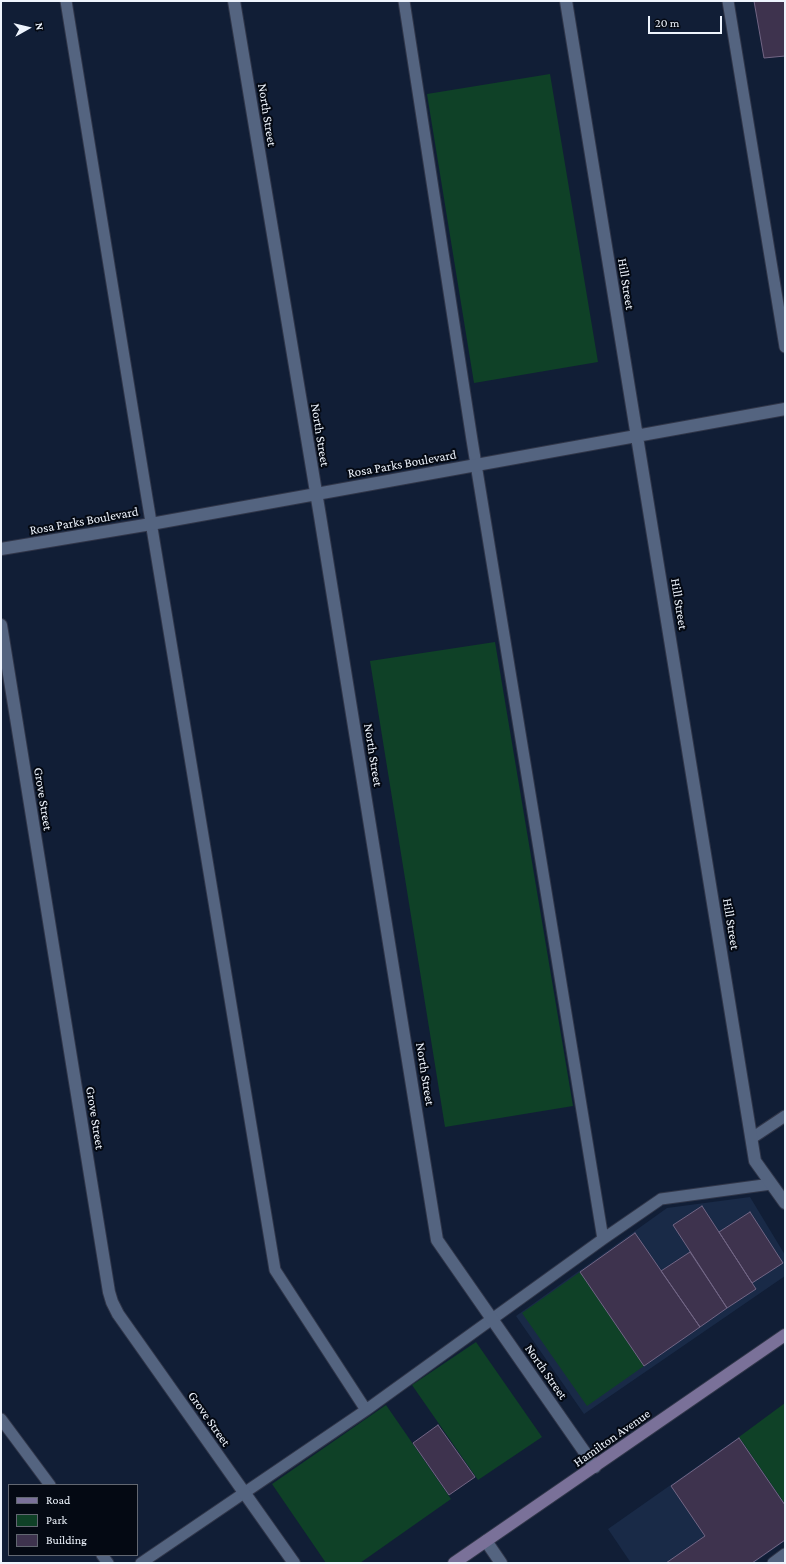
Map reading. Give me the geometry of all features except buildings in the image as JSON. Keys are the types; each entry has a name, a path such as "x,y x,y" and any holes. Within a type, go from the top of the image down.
{"main road":[{"name":"Hamilton Avenue","path":"454,1563 785,1335"}],"street":[{"name":"North Street","path":"234,1 438,1240 595,1467"},
{"name":"Hill Street","path":"566,1 638,435 755,1161 785,1203"},
{"name":"Rosa Parks Boulevard","path":"1,549 151,524 638,435 785,410"},
{"name":"Grove Street","path":"1,625 109,1292 118,1314 294,1563"},
{"path":"486,1541 501,1563"}],"lane":[{"path":"66,1 275,1270 366,1410"},
{"path":"404,1 477,465 603,1239"},
{"path":"728,1 785,347"},
{"path":"752,1138 785,1116"},
{"path":"141,1563 366,1410 661,1198 771,1184"},
{"path":"1,1419 49,1484"},
{"path":"773,1563 785,1554"}],"shaded area":[{"path":"750,1197 785,1255 785,1276 584,1414 516,1316 667,1208"},
{"path":"739,1437 785,1504 785,1541 754,1563 631,1563 608,1529"}],"green space":[{"path":"550,74 598,362 474,383 427,94"},
{"path":"495,642 573,1106 445,1127 370,661"},
{"path":"580,1272 644,1366 587,1406 522,1313"},
{"path":"476,1342 542,1437 478,1480 412,1385"},
{"path":"785,1403 785,1504 739,1437"},
{"path":"386,1405 451,1499 360,1563 326,1563 272,1484"}]}
